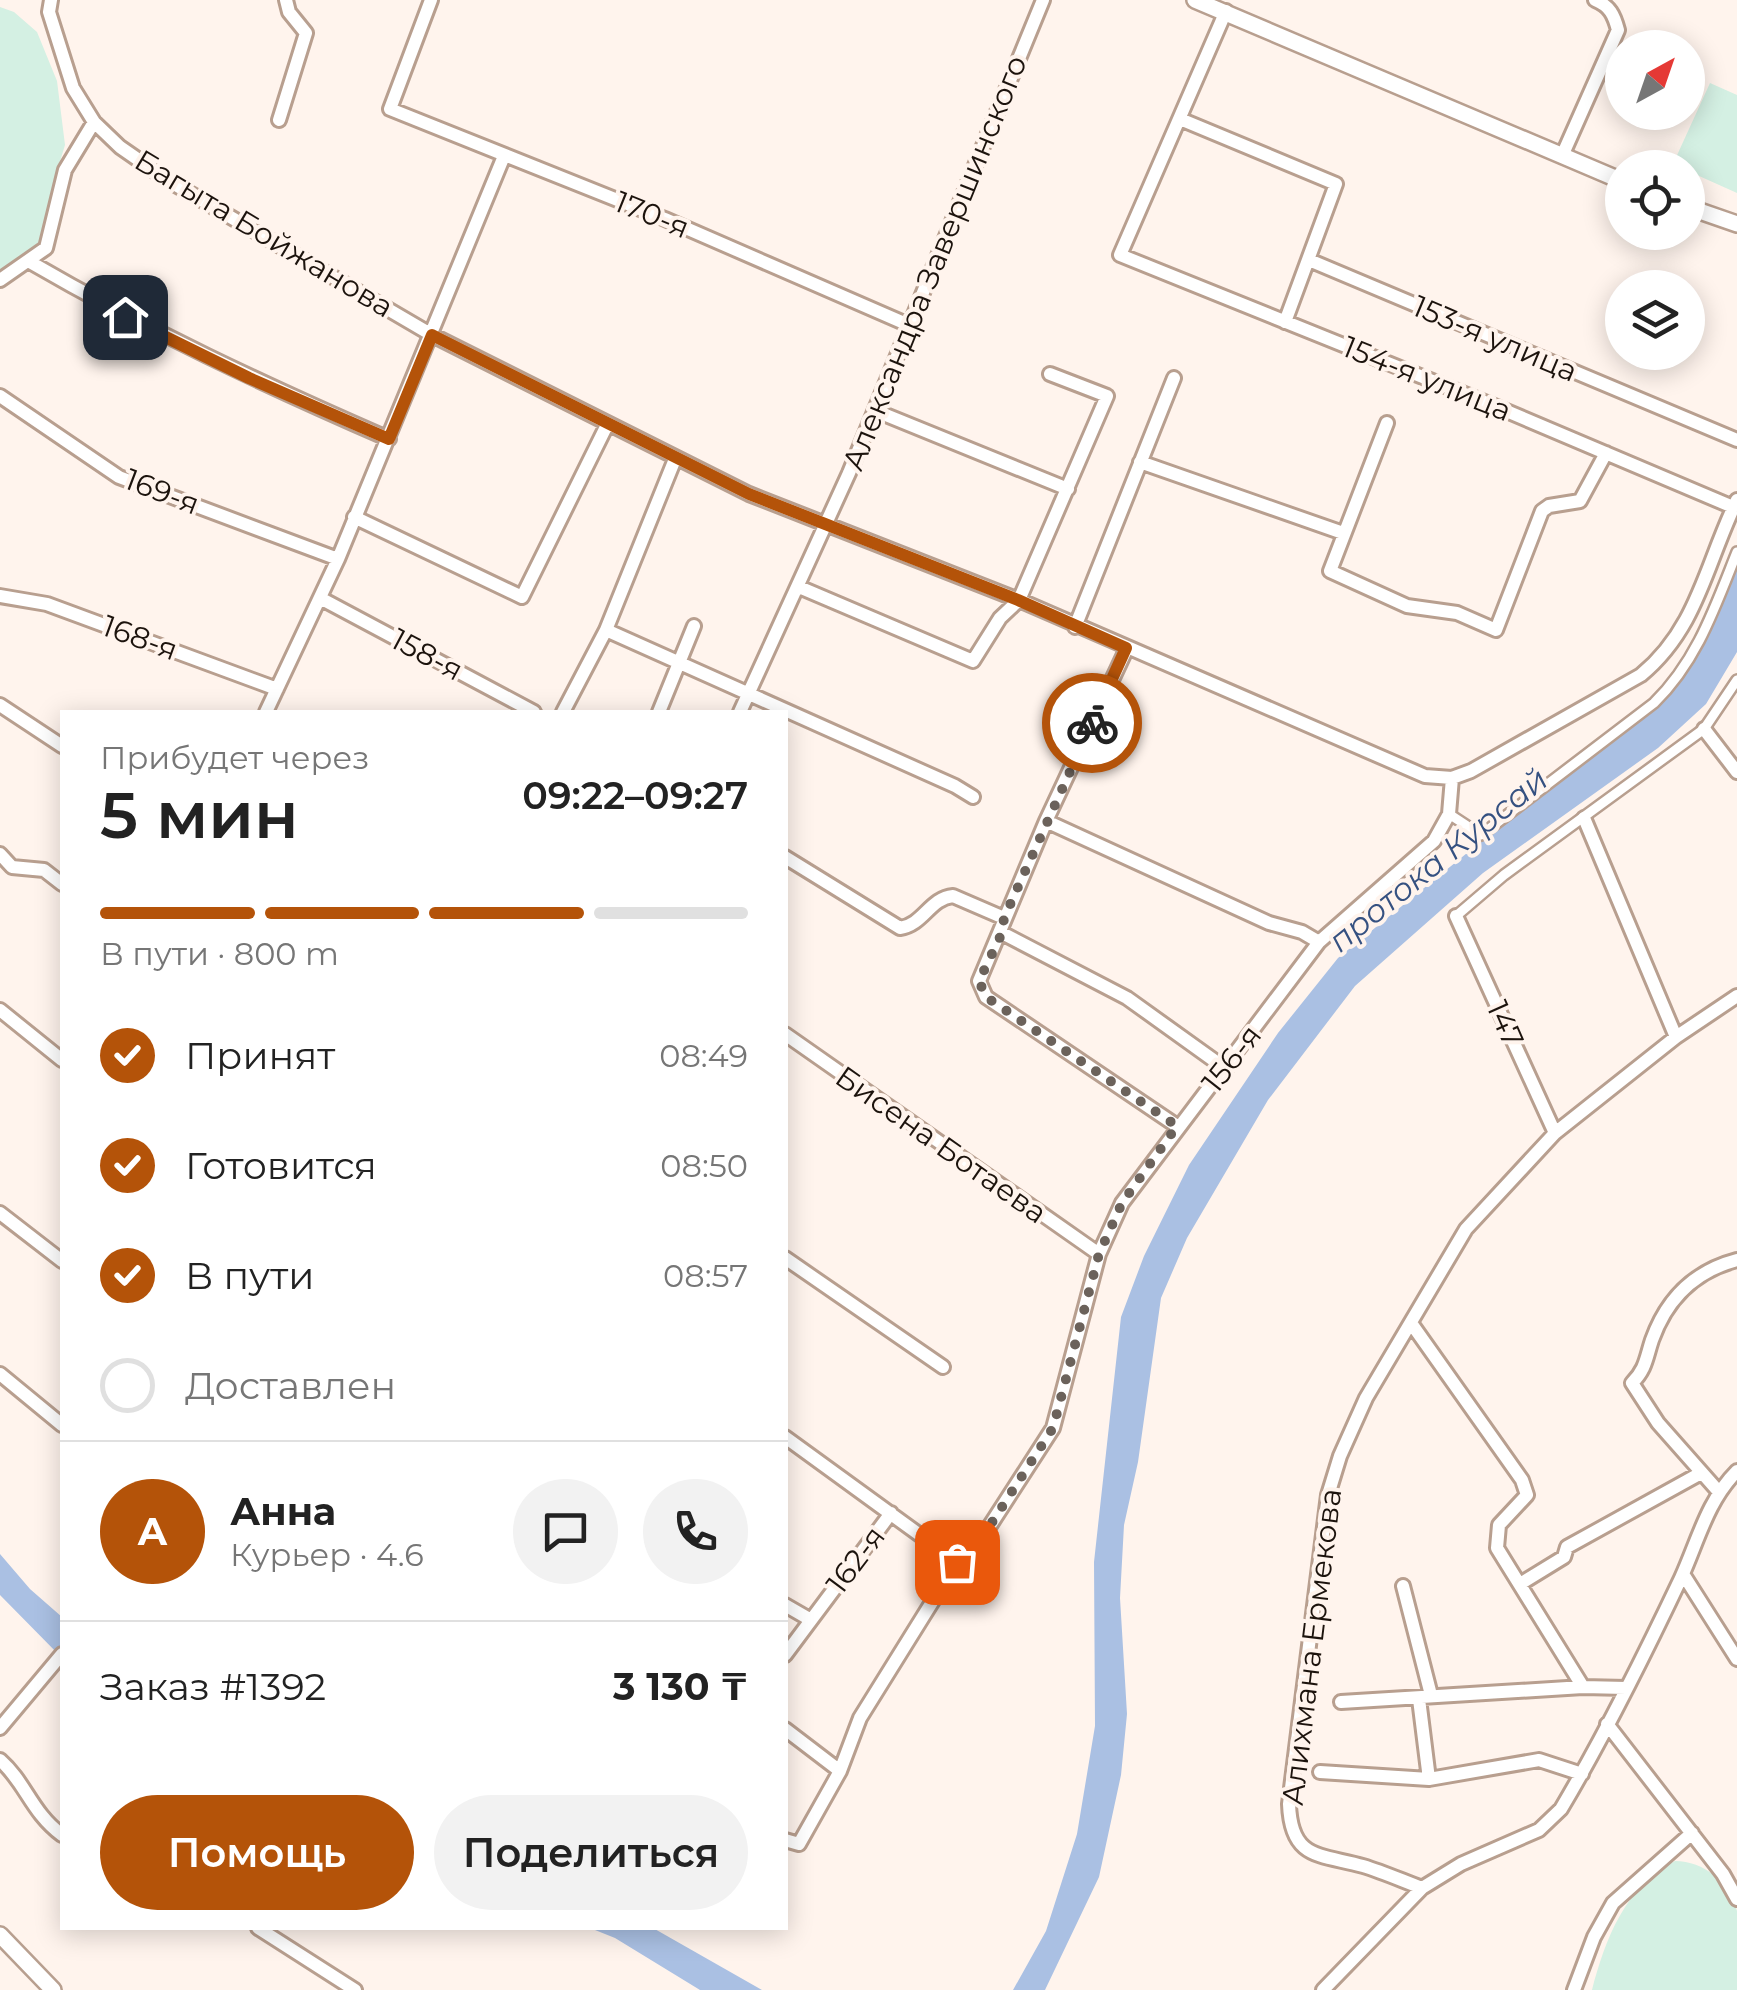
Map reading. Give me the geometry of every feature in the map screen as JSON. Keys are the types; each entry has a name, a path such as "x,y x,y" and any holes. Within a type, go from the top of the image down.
{"street":[{"name":"Багыта Бойжанова","path":"51,0 49,12 74,88 94,122 120,146 169,180 432,335 674,458 827,526 1018,600 1426,776 1452,778"},
{"path":"279,120 306,33 289,12 286,0"},
{"name":"170-я","path":"432,0 390,108 665,219 911,326"},
{"name":"Александра Завершинского","path":"741,710 827,526 1042,0"},
{"path":"1195,0 1605,174"},
{"path":"1562,156 1618,30 1614,15 1595,0"},
{"path":"1226,11 1180,118 1336,184 1285,322"},
{"name":"154-я улица","path":"1180,118 1120,255 1735,504"},
{"path":"0,280 30,262 49,242 64,170 94,122"},
{"path":"267,710 338,559 504,156"},
{"path":"1705,214 1737,224"},
{"path":"1708,215 1737,232"},
{"name":"153-я улица","path":"1309,260 1737,440"},
{"path":"30,262 143,326 249,378 389,439"},
{"path":"799,587 972,661 1000,618 1018,600 1107,396 1050,374"},
{"path":"1074,627 1174,378"},
{"name":"169-я","path":"0,396 119,477 338,559"},
{"path":"876,410 1068,488"},
{"path":"1388,423 1330,571 1407,606 1457,613 1496,630 1542,512 1549,506 1580,501 1606,453"},
{"path":"354,517 522,597 607,424"},
{"path":"564,710 606,630 674,458"},
{"path":"1140,462 1344,534"},
{"path":"1735,504 1688,620 1664,656 1641,675 1452,778 1449,814 1480,835 1654,703 1677,681 1704,634 1737,552"},
{"name":"168-я","path":"0,596 47,604 277,689"},
{"name":"158-я","path":"320,598 530,710"},
{"path":"659,710 694,626"},
{"path":"606,630 785,710"},
{"path":"1126,648 1046,821 979,981 986,997 1177,1126"},
{"path":"1456,916 1504,875 1704,728 1737,680"},
{"path":"0,705 60,745"},
{"path":"788,711 973,797"},
{"path":"1704,728 1737,772"},
{"name":"156-я","path":"788,1841 800,1844 840,1771 860,1718 957,1562 980,1541 1053,1428 1099,1254 1122,1203 1319,942 1434,841 1449,814"},
{"path":"1584,818 1676,1038"},
{"path":"1046,821 1268,923 1302,932 1319,942"},
{"path":"0,854 12,867 44,870 60,882"},
{"path":"788,859 900,928 912,925 945,896 953,896 1127,998 1226,1069"},
{"name":"147","path":"1456,916 1554,1134"},
{"name":"Алихмана Ермекова","path":"1422,1888 1358,1864 1315,1855 1299,1844 1290,1821 1328,1495 1340,1456 1354,1423 1466,1228 1554,1134 1676,1038 1737,996"},
{"path":"0,1010 60,1058"},
{"name":"Бисена Ботаева","path":"788,1036 1099,1254"},
{"path":"0,1212 60,1259"},
{"path":"788,1260 943,1367"},
{"path":"1719,1492 1658,1423 1632,1383 1645,1370 1652,1339 1666,1310 1688,1282 1711,1267 1737,1260"},
{"path":"1411,1323 1522,1480 1527,1495 1499,1525 1497,1548 1583,1687"},
{"path":"0,1374 60,1423"},
{"path":"788,1439 957,1562"},
{"path":"1323,1990 1422,1888 1461,1864 1539,1830 1561,1809 1683,1574 1702,1524 1719,1492 1737,1472"},
{"path":"1520,1584 1564,1557 1568,1547 1702,1473"},
{"name":"162-я","path":"788,1651 891,1513"},
{"path":"1683,1574 1737,1660"},
{"path":"1403,1586 1425,1696 1429,1778"},
{"path":"788,1607 810,1620"},
{"path":"1722,1639 1737,1630"},
{"path":"0,1728 60,1656"},
{"path":"1341,1702 1583,1687 1626,1688"},
{"path":"1607,1724 1723,1874 1737,1899"},
{"path":"788,1731 840,1771"},
{"path":"0,1760 14,1772 34,1810 60,1833"},
{"path":"1320,1772 1429,1778 1539,1760 1582,1774"},
{"path":"1574,1990 1594,1937 1614,1903 1692,1833"},
{"path":"261,1930 356,1990"},
{"path":"0,1934 53,1990"},
{"path":"324,1990 337,1978"}],"green space":[{"path":"0,7 14,12 37,32 57,81 65,145 54,181 46,243 0,273"},
{"path":"1710,83 1737,95 1737,193 1705,179 1705,150 1679,150 1689,130 1705,130 1705,94"},
{"path":"1675,1861 1696,1865 1714,1875 1733,1901 1737,1911 1737,1990 1592,1990 1603,1952 1630,1900"}],"water":[{"path":"1737,563 1737,652 1706,704 1658,748 1483,873 1355,986 1268,1100 1187,1238 1161,1298 1138,1462 1124,1525 1120,1598 1127,1714 1121,1775 1099,1877 1045,1990 1013,1990 1046,1931 1077,1834 1095,1726 1094,1562 1121,1317 1144,1256 1189,1165 1278,1033 1338,958 1499,827 1666,699 1699,652"},
{"path":"0,1554 30,1589 60,1615 60,1656 0,1595"},
{"path":"595,1930 657,1930 762,1990 700,1990"}],"way so far":[{"path":"957,1562 980,1541 1053,1428 1099,1254 1122,1203 1177,1126 986,997 980,988 979,981 1002,933 1004,918 1092,723"}],"route":[{"path":"125,317 249,378 389,439 432,335 749,494 1018,600 1126,648 1092,723"}],"water label":[{"name":"протока Курсай","path":"1438,860"}]}
